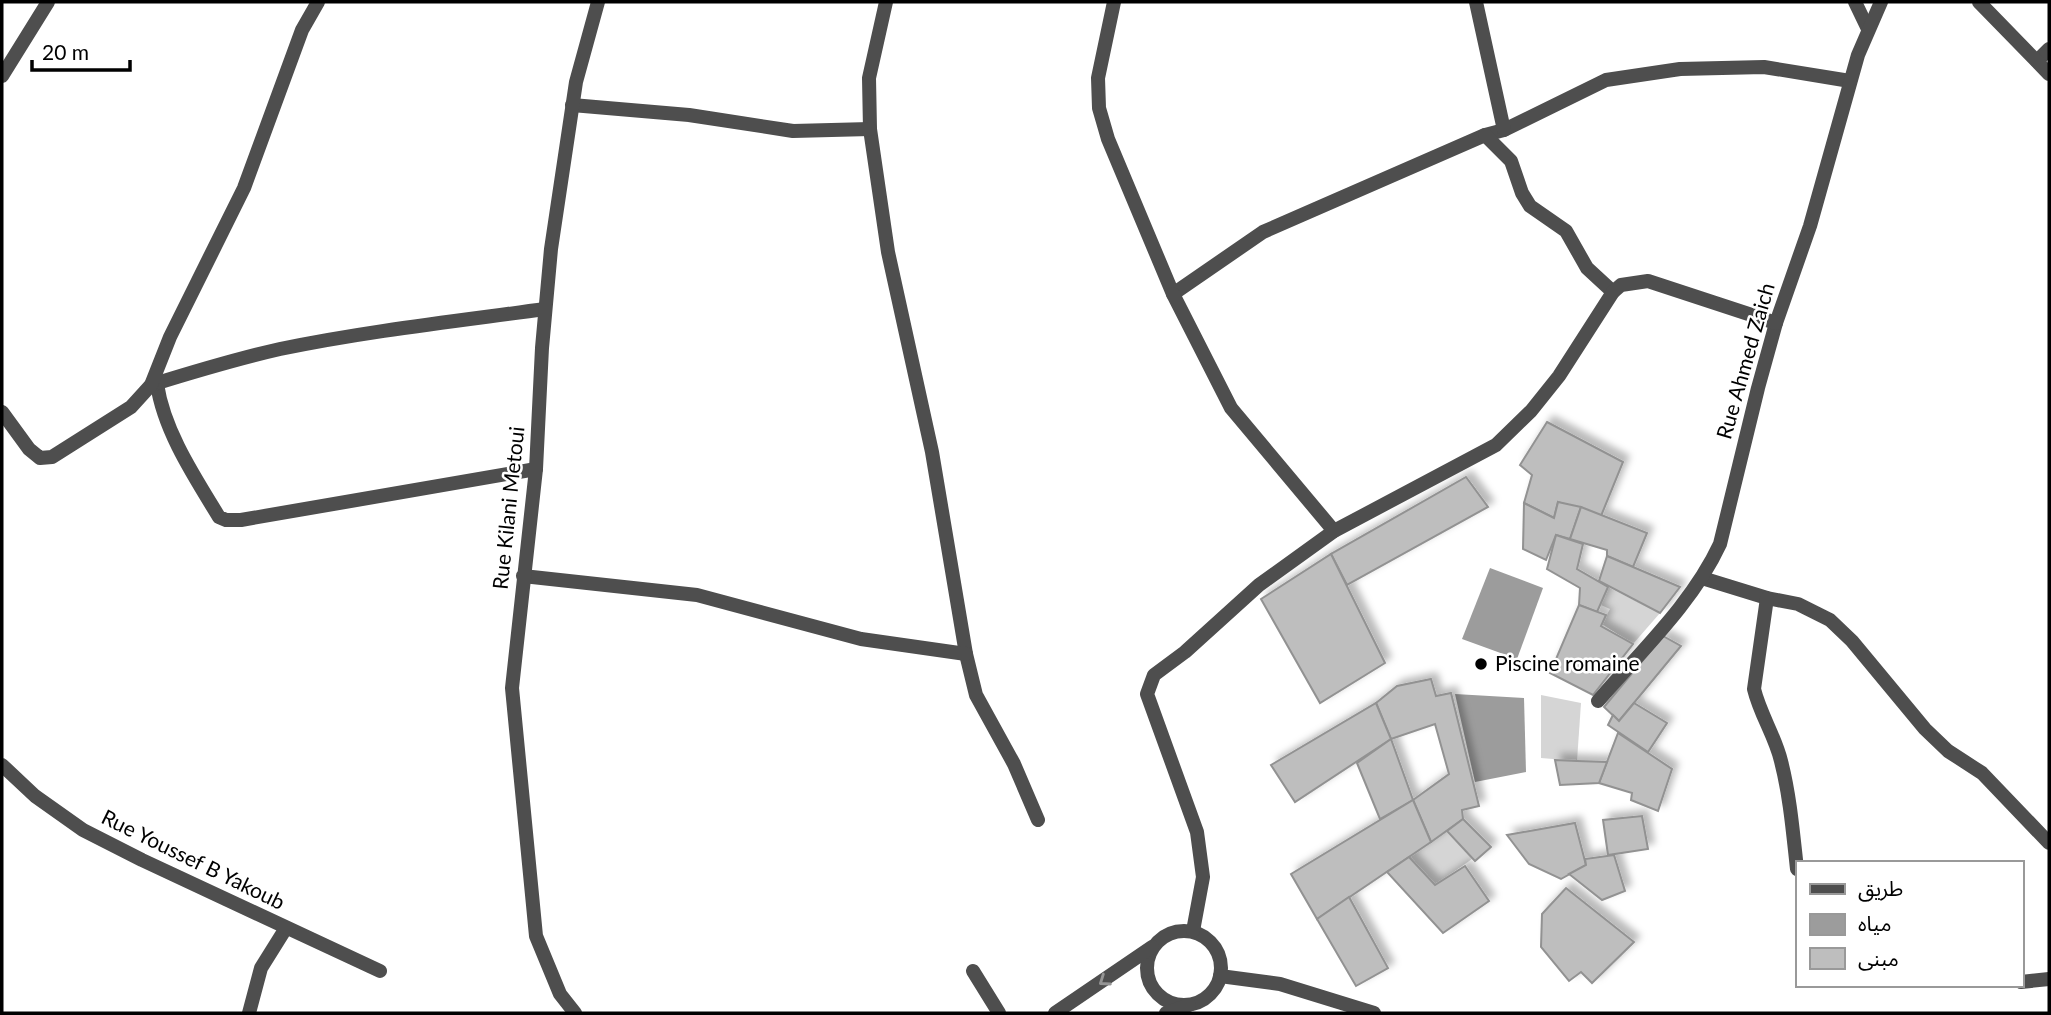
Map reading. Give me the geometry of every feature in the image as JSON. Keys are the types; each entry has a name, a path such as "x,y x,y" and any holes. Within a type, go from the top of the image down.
{"street":[{"path":"2,76 48,2"},
{"path":"318,2 302,30 244,188 170,337 154,385 180,448 219,517 226,520 241,520 536,470"},
{"name":"Rue Kilani Metoui","path":"575,1013 560,994 536,936 512,688 536,470 545,309 554,224 576,82 598,2"},
{"path":"886,2 869,78 870,129 888,252 932,452 966,654 976,695 1014,764 1038,820"},
{"path":"1114,2 1098,78 1098,108 1108,139 1173,294 1231,408 1334,531"},
{"path":"1476,2 1504,130"},
{"path":"1854,2 1868,29"},
{"name":"Rue Ahmed Zaich","path":"1598,701 1687,599 1720,544 1776,323 1810,226 1850,81 1868,29 1881,2"},
{"path":"1979,2 2049,74"},
{"path":"2037,61 2049,49"},
{"path":"1173,294 1264,232 1485,135 1504,130 1606,80 1668,71 1764,68 1850,81"},
{"path":"572,105 689,115 793,131 870,129"},
{"path":"1485,135 1511,161 1522,193 1530,206 1566,231 1582,261 1613,292"},
{"path":"1193,931 1203,877 1197,832 1147,694 1154,675 1185,652 1259,585 1334,531 1496,445 1531,411 1559,376 1613,292 1622,285 1648,281 1776,323"},
{"path":"2,412 29,449 40,458 52,457 131,407 154,385 209,367 280,349 545,309"},
{"path":"523,576 697,595 861,639 966,654"},
{"path":"1702,578 1767,598 1798,604 1830,620 1852,641 1925,729 1948,751 1982,773 2049,843"},
{"path":"1767,598 1754,689 1781,759 1796,861"},
{"name":"Rue Youssef B Yakoub","path":"2,765 34,796 83,830 380,971"},
{"path":"249,1013 261,968 286,928"},
{"path":"1055,1013 1152,947 1160,938 1181,930 1193,931 1212,943 1221,965 1220,976 1216,987 1200,1002 1166,1013"},
{"path":"1152,947 1146,971 1149,983 1166,1001 1189,1005"},
{"path":"973,971 999,1013"},
{"path":"1220,976 1280,984 1374,1013"},
{"path":"2023,982 2049,979"}],"shaded area":[{"path":"1608,587 1660,613 1633,644 1602,624 1610,609 1601,605"},
{"path":"1541,695 1581,703 1577,761 1541,758"},
{"path":"1447,831 1472,859 1435,885 1409,857"}],"water":[{"path":"1490,568 1543,588 1517,659 1462,639"},
{"path":"1455,694 1524,698 1526,772 1475,782"}],"building":[{"path":"1547,422 1623,462 1601,516 1558,502 1554,518 1524,503 1532,475 1520,465"},
{"path":"1466,477 1488,507 1347,585 1331,554"},
{"path":"1558,502 1581,507 1570,539 1556,535 1546,560 1523,549 1524,503 1554,518"},
{"path":"1581,507 1647,533 1633,567 1607,556 1607,550 1570,539"},
{"path":"1556,535 1583,544 1577,569 1608,587 1597,612 1579,605 1580,588 1547,569"},
{"path":"1331,554 1385,663 1320,703 1261,599"},
{"path":"1607,556 1680,587 1660,613 1599,581"},
{"path":"1579,605 1606,615 1601,626 1633,644 1593,695 1550,673"},
{"path":"1663,636 1681,646 1619,721 1604,707"},
{"path":"1431,679 1436,696 1451,693 1479,806 1462,810 1463,819 1431,842 1413,800 1449,774 1435,724 1391,739 1376,703 1397,686"},
{"path":"1376,703 1391,739 1295,802 1271,765"},
{"path":"1634,703 1667,723 1648,752 1608,725 1613,715 1619,721"},
{"path":"1618,733 1672,769 1658,811 1631,800 1632,793 1599,783"},
{"path":"1391,739 1413,800 1380,819 1357,763"},
{"path":"1555,760 1607,762 1599,783 1560,785"},
{"path":"1413,800 1431,842 1317,919 1291,874"},
{"path":"1642,816 1648,849 1608,855 1603,820"},
{"path":"1463,819 1491,847 1475,861 1447,831"},
{"path":"1575,823 1586,865 1561,879 1529,864 1507,835"},
{"path":"1614,855 1625,891 1602,900 1569,874 1586,865 1585,859"},
{"path":"1409,857 1435,885 1465,866 1489,901 1443,933 1387,872"},
{"path":"1566,888 1634,942 1592,983 1581,972 1569,981 1541,947 1542,914"},
{"path":"1349,897 1388,968 1356,986 1317,919"}],"place":[{"name":"Piscine romaine","path":"1481,664"}]}
